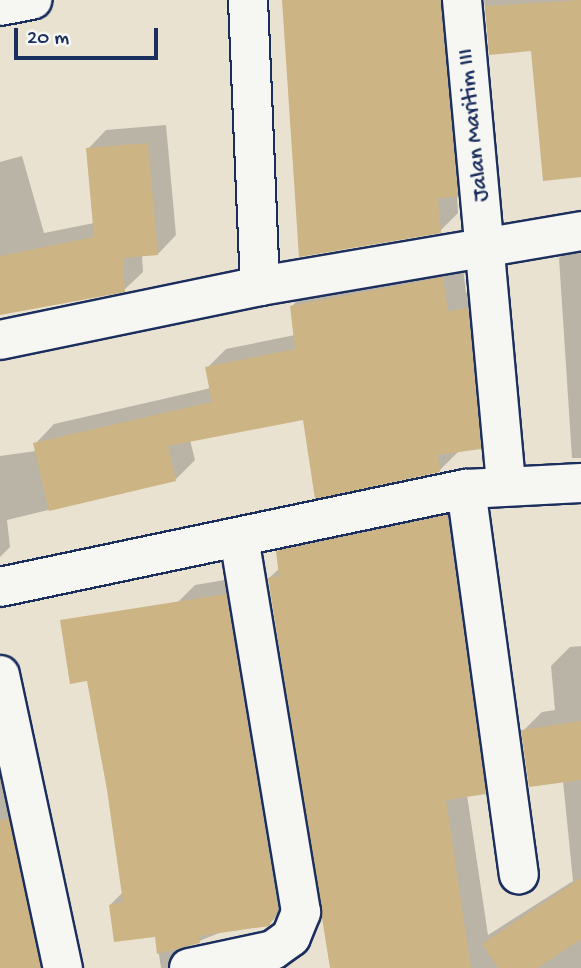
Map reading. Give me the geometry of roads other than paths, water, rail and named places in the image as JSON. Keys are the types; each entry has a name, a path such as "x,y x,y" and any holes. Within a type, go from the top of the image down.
{"street":[{"path":"0,6 32,0"},
{"path":"248,0 260,286"},
{"name":"Jalan Maritim III","path":"462,0 488,250 506,485"},
{"path":"0,340 260,286 488,250 581,231"},
{"path":"0,587 239,539 466,489 581,483"},
{"path":"466,489 519,874"},
{"path":"189,968 273,950 291,937 301,912 239,539"},
{"path":"0,675 63,968"}]}
